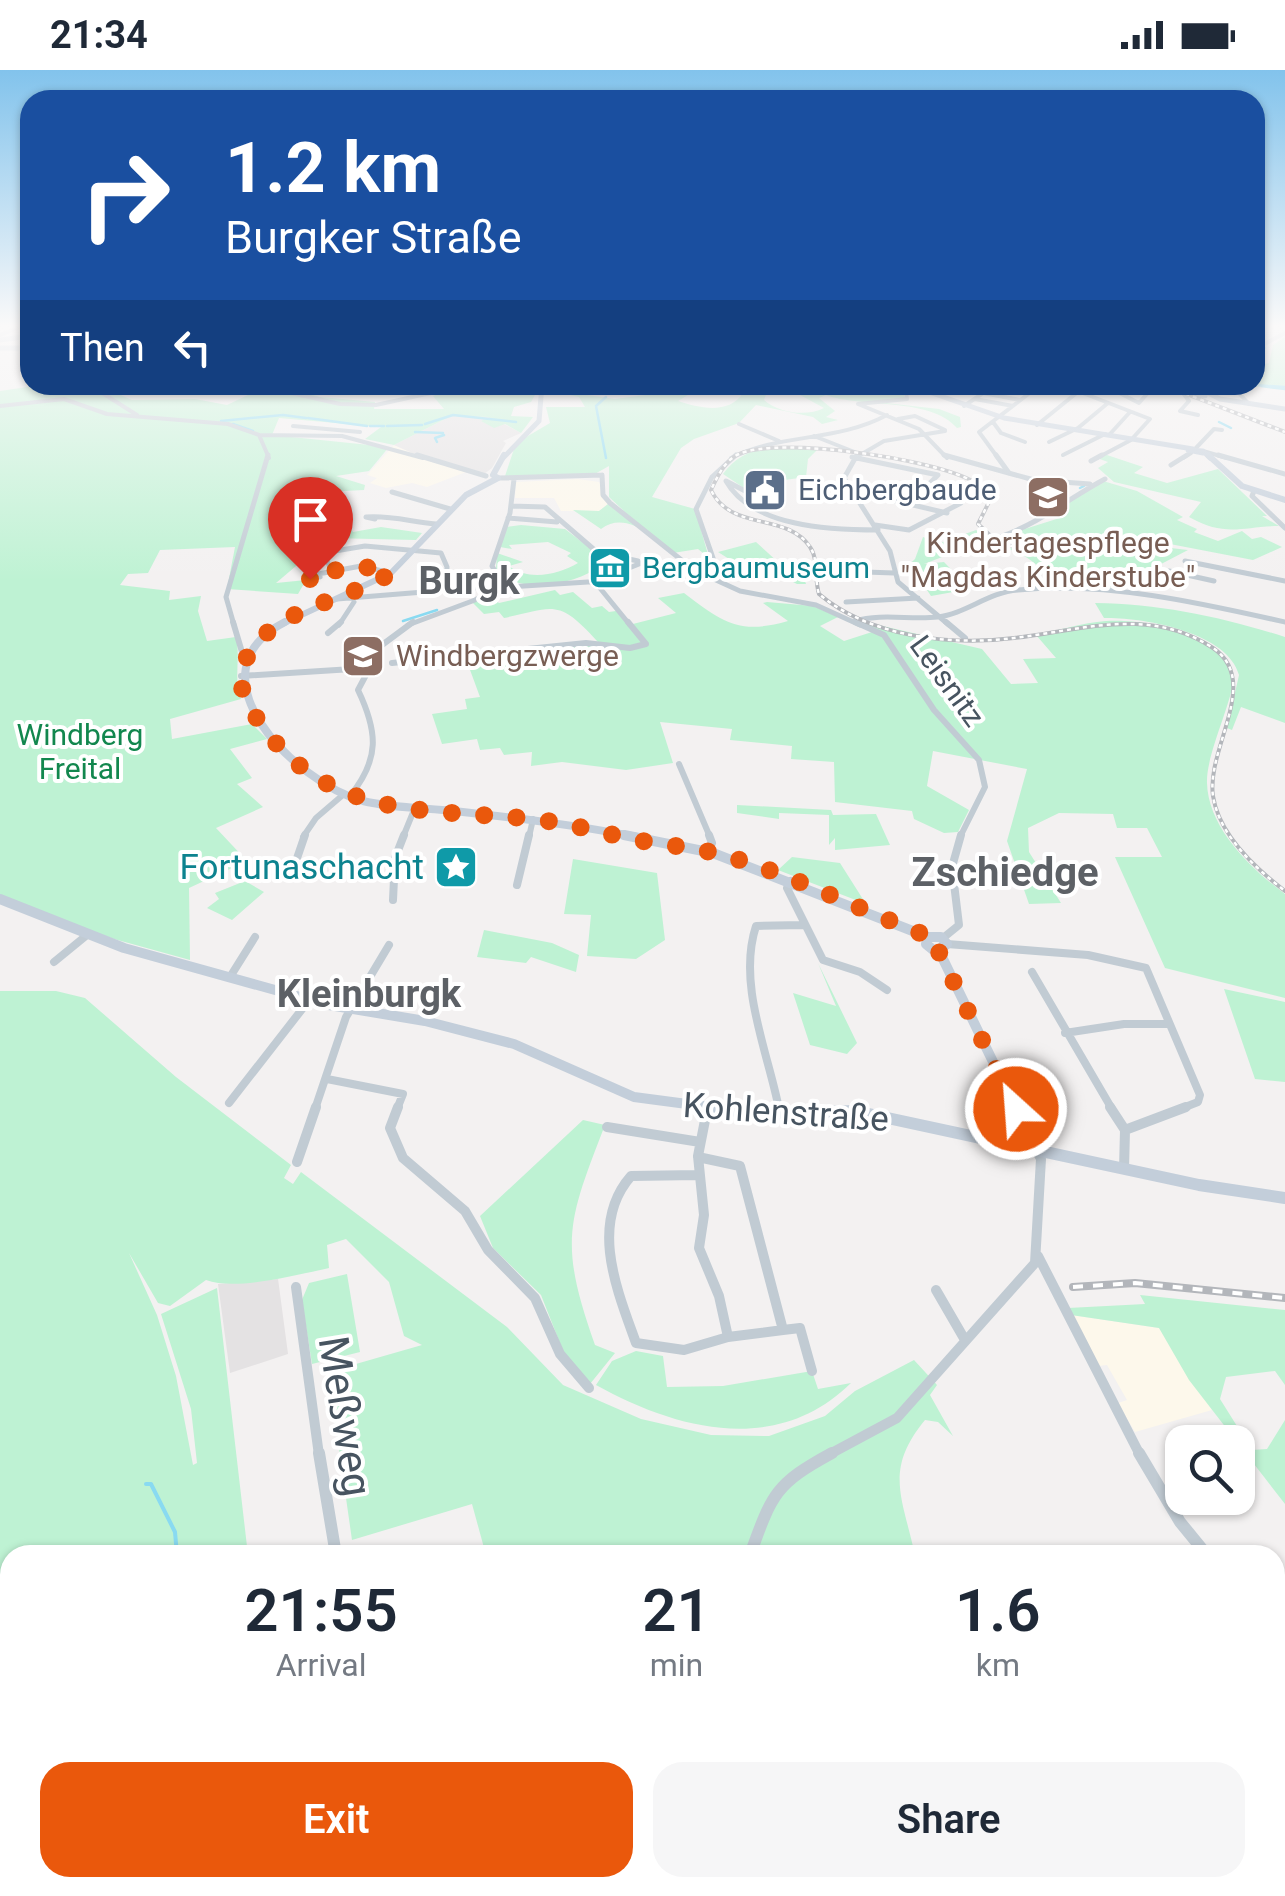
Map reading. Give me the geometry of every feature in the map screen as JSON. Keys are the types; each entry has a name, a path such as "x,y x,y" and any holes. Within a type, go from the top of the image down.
{"main road":[{"path":"540,411 539,420 509,447 492,477 450,508 416,550 391,573 286,620 249,654 241,676 247,702 281,750 347,795 414,810 533,819 716,854 791,880 928,937 928,946 943,944 1036,1149"},
{"path":"976,411 996,420 1179,445 1216,457 1239,484 1285,500"},
{"name":"Kohlenstraße","path":"6,901 87,935 230,977 350,1009 426,1021 514,1044 588,1083 634,1097 706,1110 780,1114 855,1110 1124,1169 1285,1198"}],"street":[{"path":"99,411 228,424 259,436 351,438 388,445 441,467 492,477 602,475 607,466"},
{"path":"131,411 141,417"},
{"path":"880,411 924,432 948,459 1038,481 1090,484"},
{"path":"1007,411 978,434 1009,473"},
{"path":"1038,424 1053,411"},
{"path":"1048,442 1076,429 1098,411"},
{"path":"1181,411 1198,414"},
{"path":"1063,455 1107,434 1130,412 1150,420 1131,438 1091,460"},
{"path":"720,582 698,505 731,455 778,440 870,424 887,414"},
{"path":"898,419 915,416 946,431 924,432 855,455 844,474 848,490 890,551 894,573 965,638"},
{"path":"996,420 1001,433 1025,442"},
{"path":"288,434 292,422 360,432"},
{"path":"739,424 778,440"},
{"path":"351,438 368,427"},
{"path":"1171,465 1197,451 1214,429 1222,430"},
{"path":"249,654 242,652 226,600 258,478 269,455 259,436"},
{"path":"776,494 749,493 726,481 729,491 741,502 830,530 909,530 961,503 930,483 938,475 855,455 814,436"},
{"path":"1216,457 1285,474"},
{"name":"Leisnitz","path":"602,475 606,478 604,495 610,503 678,560 740,591 812,604 888,639 934,710 978,760 985,787 962,832 952,867 959,926 943,944"},
{"path":"514,479 511,506 494,554 493,570 515,586"},
{"path":"1002,536 1039,523 1060,503 1105,479"},
{"path":"848,490 946,512"},
{"path":"1254,491 1252,496 1285,528"},
{"path":"392,492 450,508"},
{"path":"511,506 546,507 557,522 597,552 649,560"},
{"path":"357,522 399,515 412,522 436,524"},
{"path":"508,518 557,522"},
{"path":"332,571 323,554 360,547 416,550 444,556 446,593"},
{"path":"337,599 354,602 402,594 582,579 620,580 638,561"},
{"path":"1185,561 1285,581"},
{"path":"1190,576 1196,563"},
{"path":"318,574 366,566 391,573"},
{"path":"1170,571 1214,581"},
{"path":"838,572 894,573"},
{"path":"1256,588 1262,576"},
{"path":"294,867 298,843 309,824 347,795 375,754 378,739 358,690 376,648 404,626 477,599 494,588 499,578"},
{"path":"392,663 430,663 586,643 614,650 642,646 646,641 595,582"},
{"path":"854,621 875,615 942,617 992,592 1022,589 1172,596 1285,622"},
{"path":"846,602 918,598"},
{"path":"328,633 338,627 354,602"},
{"path":"241,676 368,668"},
{"path":"679,764 712,843"},
{"path":"394,900 395,858 414,810"},
{"path":"517,886 533,819"},
{"path":"791,880 787,888 824,962 860,972 886,990"},
{"path":"0,912 6,901"},
{"path":"780,1114 751,984 751,937 762,923 803,925"},
{"path":"54,962 87,935"},
{"path":"230,977 255,937"},
{"path":"943,944 1088,955 1146,968 1198,1086 1198,1102 1125,1130"},
{"path":"297,1162 350,1009 389,945"},
{"path":"1032,972 1064,1033 1125,1130 1124,1169"},
{"path":"229,1102 310,999"},
{"path":"1064,1033 1124,1024 1169,1024"},
{"path":"326,1078 404,1094 390,1128 403,1158 466,1211 488,1250 535,1298 560,1354 589,1388"},
{"path":"706,1110 698,1158 704,1215 699,1248 718,1296 728,1337"},
{"path":"607,1127 700,1142"},
{"path":"1036,1149 1041,1159 1038,1256 1138,1447 1184,1528 1198,1545"},
{"path":"698,1158 740,1166 783,1330"},
{"path":"698,1176 636,1175 625,1180 613,1206 608,1247 636,1343 684,1350 728,1337 800,1328 812,1370"},
{"path":"754,1545 768,1508 786,1478 897,1418 1038,1256"},
{"name":"Meßweg","path":"296,1287 335,1545"},
{"path":"936,1290 965,1340"}],"shaded area":[{"path":"451,416 491,417 521,433 503,441 506,443 492,468 484,474 432,462 394,445"},
{"path":"394,445 466,472 427,487 412,483 386,488 370,483 377,478 367,475"},
{"path":"516,482 599,482 608,504 599,511 561,511 554,498 515,498"},
{"path":"278,1279 288,1354 230,1373 218,1284"},
{"path":"1071,1315 1159,1328 1212,1410 1135,1432 1118,1403 1127,1400 1107,1365 1098,1366"}],"green space":[{"name":"Windberg Freital","path":"0,411 513,411 511,416 533,417 521,433 505,424 494,428 481,421 490,417 451,416 394,445 365,439 381,427 279,418 272,435 389,447 369,471 336,476 365,485 364,490 326,492 339,495 334,506 353,532 381,527 422,533 416,540 329,538 276,583 306,580 298,594 227,589 235,547 160,550 148,573 128,574 120,585 170,591 169,600 201,596 198,611 207,641 236,637 241,699 170,719 172,739 252,724 267,739 230,749 252,778 237,784 263,807 216,828 247,861 189,888 190,960 114,939 0,897"},
{"path":"547,411 750,411 739,423 694,439 681,448 652,497 695,509 709,558 698,549 673,553 629,524 620,522 601,529 573,510 599,511 608,504 624,511 609,497 609,466 593,475 505,476 516,443 550,423"},
{"path":"786,411 835,411 826,417 838,420 822,424 813,417"},
{"path":"945,411 960,417 961,427 957,428 930,412"},
{"path":"794,446 818,449 808,459 806,477 750,485 750,492 723,474 738,459 754,451"},
{"path":"1104,454 1143,467 1134,473 1167,483 1218,469 1267,516 1262,516 1279,526 1224,529 1202,523 1189,517 1201,502 1114,482 1098,468 1108,462 1097,458"},
{"path":"1103,481 1137,491 1183,517 1177,520 1197,529 1194,532 1218,541 1242,531 1252,539 1261,537 1282,547 1253,560 1144,539 1104,539 1046,549 1003,536 1066,516 1055,511"},
{"path":"506,527 565,529 599,555 601,565 564,582 533,585 506,578 496,570 497,553 523,562 509,566 525,574 552,573 578,563 567,556 571,553 548,542 509,545 512,549 500,547"},
{"path":"976,530 995,542 1043,553 1110,541 1188,550 1117,587 1069,588 1064,577 1050,578 1020,554 990,546 959,551 924,564 944,562 970,589 931,596 913,569 904,569 915,559 923,537 940,543"},
{"path":"756,542 790,573 802,573 806,584 797,584 759,565 737,564 718,552"},
{"path":"555,590 560,595 573,592 592,608 602,606 609,612 616,611 629,625 676,613 658,598 684,593 722,619 744,626 788,621 763,603 813,606 838,617 820,626 844,641 872,632 861,621 982,649 1011,684 1038,683 1023,659 1056,658 1036,635 1088,623 1122,621 1160,626 1198,639 1226,663 1234,678 1210,759 1209,800 1234,846 1285,894 1285,998 1165,968 1115,857 1162,857 1147,828 1117,828 1113,814 1059,813 1028,828 1029,852 1061,903 1029,904 1007,841 1027,769 933,751 927,786 969,810 958,832 944,833 914,819 912,811 835,802 834,762 791,759 792,746 730,740 732,729 660,722 673,763 626,770 562,762 531,766 532,752 504,755 500,748 480,750 477,739 442,744 432,714 467,709 465,699 480,697 466,659 598,642 574,618 555,609 504,618 499,612 484,614 472,602 488,595 499,603"},
{"path":"1095,603 1191,613 1285,637 1285,723 1241,707 1232,730 1227,728 1239,675 1232,660 1219,648 1182,630 1140,620 1104,618"},
{"path":"737,805 831,810 833,815 876,814 890,845 835,850 835,838 829,845 829,815 779,813 779,819 737,813"},
{"path":"792,857 840,863 866,904 778,870"},
{"path":"573,859 657,873 665,940 636,959 587,956 591,915 564,914"},
{"path":"245,881 264,892 232,920 207,908 219,899 215,893"},
{"path":"484,930 552,943 579,955 576,972 531,957 526,963 477,957"},
{"path":"818,963 857,1043 847,1054 810,1045 793,993 836,1006"},
{"path":"1224,989 1285,1002 1285,1082 1255,1079"},
{"path":"0,991 56,991 85,998 176,1077 291,1165 284,1178 293,1184 301,1172 507,1327 563,1385 641,1419 711,1435 769,1436 825,1416 855,1391 914,1360 937,1385 930,1395 953,1436 938,1422 925,1420 904,1454 900,1484 913,1545 483,1545 472,1504 352,1540 328,1372 422,1345 404,1336 389,1282 346,1239 327,1245 329,1268 249,1283 206,1280 170,1306 158,1303 129,1253 157,1315 176,1376 193,1465 197,1463 191,1409 161,1314 217,1288 247,1545 0,1545"},
{"path":"583,1120 605,1125 582,1186 572,1234 572,1256 595,1345 615,1353 590,1384 565,1356 541,1295 493,1248 480,1216"},
{"path":"347,1274 360,1352 312,1364 303,1307 299,1307 309,1283"},
{"path":"1140,1295 1285,1310 1285,1385 1275,1371 1226,1377 1220,1399 1236,1425 1224,1425 1189,1380 1159,1328 1071,1315 1068,1308 1145,1304"},
{"path":"636,1351 663,1356 667,1387 723,1386 812,1371 818,1389 851,1383 822,1406 791,1420 759,1428 726,1428 660,1414 596,1385 612,1361"},
{"path":"1285,1420 1285,1504 1255,1465 1255,1450 1267,1449"}],"waterway":[{"path":"597,411 606,458"},
{"path":"221,421 283,415 306,418"},
{"path":"425,424 453,415 516,422"},
{"path":"308,418 367,426"},
{"path":"1219,422 1231,428"},
{"path":"233,424 253,431"},
{"path":"387,426 422,425"},
{"path":"370,426 384,426"},
{"path":"415,432 443,433"},
{"path":"437,442 435,438 444,435"},
{"path":"1080,488 1084,486"},
{"path":"403,621 437,610"},
{"path":"146,1484 151,1484 175,1532 176,1545"}],"railway":[{"path":"1231,411 1285,432"},
{"path":"1158,543 1014,547 994,539 978,524 991,498 976,483 927,465 858,453 788,448 739,454 726,465 711,490 732,512 800,536 813,552 819,594 839,609 886,629 964,641 1140,624 1189,635 1213,648 1227,662 1233,678 1233,697 1213,777 1217,810 1240,850 1285,891"},
{"path":"1073,1287 1135,1283 1285,1298"}],"place":[{"name":"Eichbergbaude","path":"765,490"},
{"name":"Kindertagespflege \"Magdas Kinderstube\"","path":"1048,497"},
{"name":"Bergbaumuseum","path":"610,568"},
{"name":"Windbergzwerge","path":"363,656"},
{"name":"Fortunaschacht","path":"456,867"}],"district":[{"name":"Burgk","path":"469,581"},
{"name":"Zschiedge","path":"1005,872"},
{"name":"Kleinburgk","path":"369,994"}],"route":[{"path":"310,579 308,575 361,566 391,573 286,620 261,640 245,662 241,684 247,702 288,757 336,790 364,801 414,810 565,823 716,854 764,869 916,931 928,937 928,946 938,950 1016,1109"}]}
